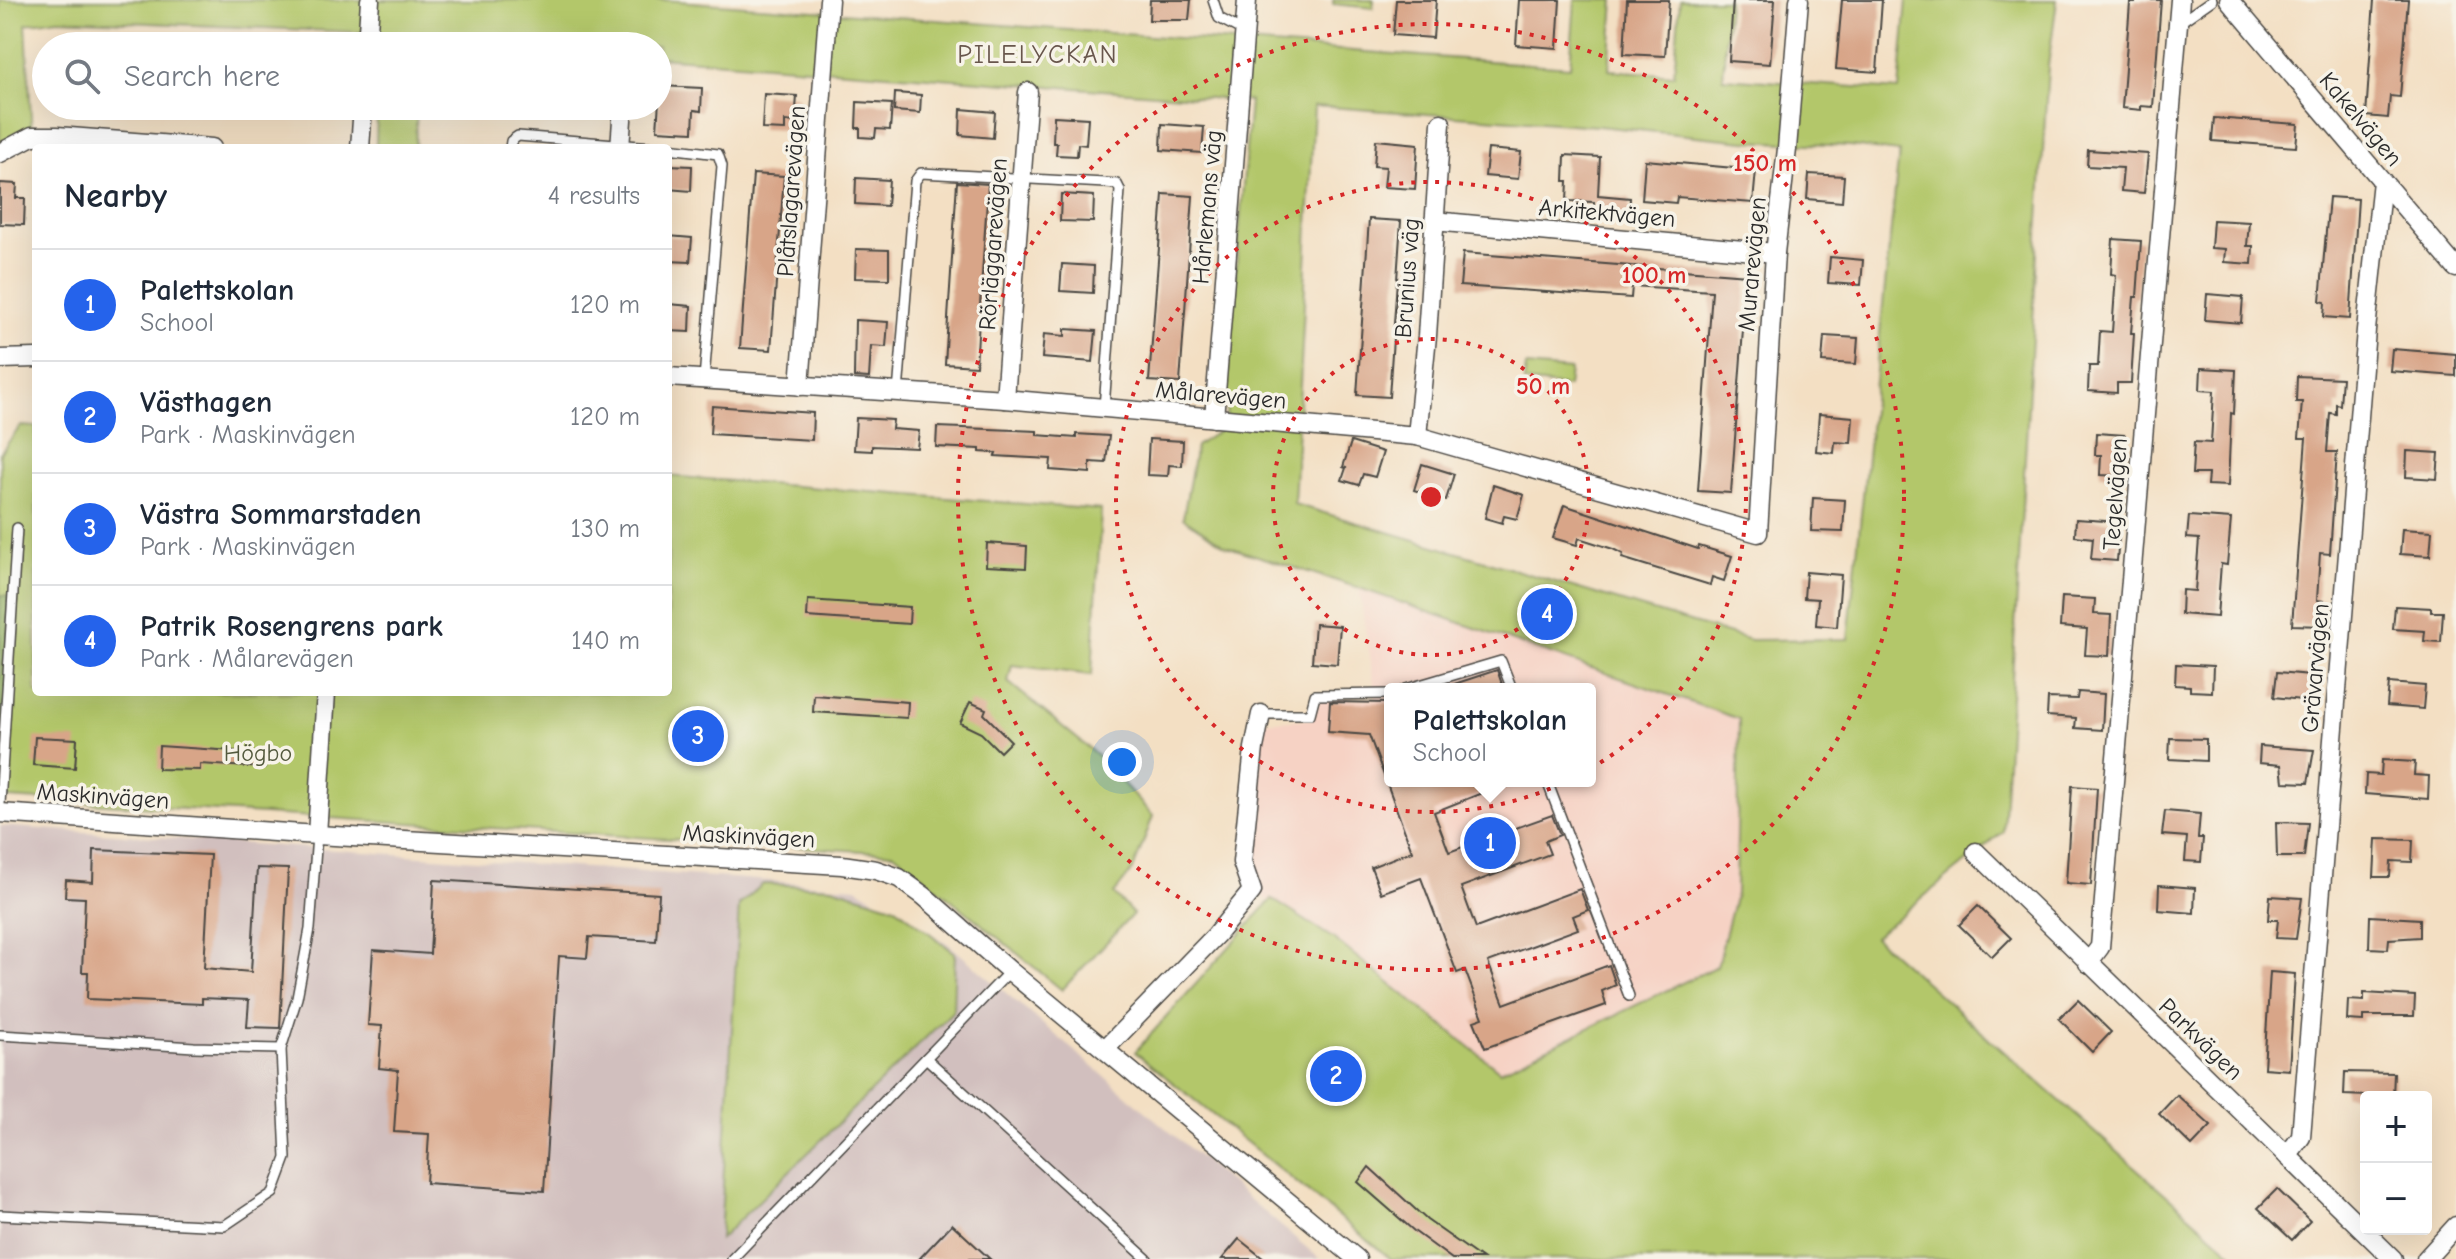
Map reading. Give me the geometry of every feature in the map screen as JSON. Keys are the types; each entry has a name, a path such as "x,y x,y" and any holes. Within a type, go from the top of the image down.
{"street":[{"path":"368,32 370,0"},
{"name":"Plåtslagarevägen","path":"800,386 829,0"},
{"name":"Hårlemans väg","path":"1214,418 1247,0"},
{"name":"Murarevägen","path":"1758,533 1775,253 1799,0"},
{"name":"Tegelvägen","path":"2088,963 2100,947 2134,574 2145,396 2180,0"},
{"name":"Kakelvägen","path":"2229,0 2456,268"},
{"name":"Rörläggarevägen","path":"1005,399 1028,92"},
{"path":"360,144 362,120"},
{"path":"621,144 622,120"},
{"name":"Brunius väg","path":"1417,436 1441,123"},
{"path":"0,153 32,136 156,144"},
{"name":"Grävarvägen","path":"2287,1156 2301,1137 2366,330 2382,181"},
{"name":"Arkitektvägen","path":"1434,221 1775,253"},
{"path":"0,359 32,358"},
{"name":"Målarevägen","path":"672,377 1005,399 1417,436 1758,533"},
{"path":"317,835 326,696"},
{"path":"1106,1048 1185,969 1252,891 1242,862 1254,748 1261,714"},
{"name":"Maskinvägen","path":"0,813 317,835 842,865 876,870 899,878 924,896 1357,1259"},
{"name":"Parkvägen","path":"1976,852 2393,1259"},
{"path":"2426,1259 2456,1226"}],"lane":[{"path":"1213,0 1219,18 1245,32"},
{"path":"2177,25 2212,0"},
{"path":"511,144 518,136 600,144"},
{"path":"672,149 718,154 722,166 704,379"},
{"path":"898,393 915,181 921,173 935,172 1021,177 1117,184 1120,190 1104,408"},
{"path":"0,804 17,528"},
{"path":"1426,683 1501,661 1510,683"},
{"path":"1261,714 1310,714 1315,695 1384,694"},
{"path":"1549,787 1629,996"},
{"path":"0,1215 224,1226 273,1193 286,1158 281,1049 297,998 310,929 317,835"},
{"path":"732,1259 1010,971"},
{"path":"0,1035 281,1049"},
{"path":"926,1058 1147,1259"}],"shaded area":[{"path":"1359,588 1739,719 1736,894 1718,966 1500,1071 1334,939 1252,891 1242,862 1261,722 1312,719 1321,698 1376,699"},
{"path":"0,826 856,887 947,943 1320,1259 0,1259"}],"green space":[{"path":"0,0 664,0 1570,67 1575,0 1614,0 1609,70 1674,75 1680,0 1728,0 1723,78 1899,90 1907,0 2057,0 2048,66 2003,832 1874,937 2239,1259 1391,1259 1135,1052 1272,899 1334,939 1500,1071 1717,966 1736,894 1739,719 1359,588 1226,546 1183,518 1196,446 1226,426 1227,379 1250,101 672,58 672,32 355,32 58,19 26,24 32,136 0,153","holes":["1314,106 1598,126 1745,141 1850,146 1899,152 1848,639 1750,640 1294,504"]},
{"path":"1333,0 1374,0 1373,8 1333,4"},
{"path":"377,120 416,120 415,144 376,144"},
{"path":"1526,366 1570,370 1568,387 1524,382"},
{"name":"Högbo","path":"21,426 32,427 32,696 672,696 672,476 1101,510 1092,675 1012,665 1008,682 1096,754 1153,816 1133,870 1114,894 1133,914 1062,990 894,853 8,798 9,597 0,595 0,453"},
{"path":"0,595 9,596 8,798 0,798"},
{"path":"763,884 832,887 896,907 955,953 953,1011 720,1239 739,905"}],"building":[{"path":"1150,0 1191,0 1189,20 1149,20"},
{"path":"1396,0 1436,0 1433,38 1393,35"},
{"path":"1519,0 1560,0 1557,48 1516,45"},
{"path":"1627,0 1669,0 1665,56 1624,54"},
{"path":"1733,0 1775,0 1770,64 1729,61"},
{"path":"1842,0 1882,0 1877,72 1836,69"},
{"path":"2135,0 2161,0 2153,107 2141,106 2141,110 2122,108 2130,3 2135,3"},
{"path":"2374,0 2408,0 2400,97 2390,96 2388,118 2366,116"},
{"path":"672,87 702,88 701,111 694,110 693,132 657,130 658,120 672,120"},
{"path":"895,93 921,95 920,113 894,111"},
{"path":"764,94 797,96 795,122 785,121 785,130 762,129"},
{"path":"857,102 892,104 890,130 876,129 875,138 860,137 860,128 856,128"},
{"path":"961,109 995,112 993,138 960,135"},
{"path":"1054,116 1088,118 1086,145 1078,144 1077,156 1056,155"},
{"path":"2214,118 2298,124 2296,147 2212,141"},
{"path":"1162,124 1204,127 1202,153 1161,150"},
{"path":"1376,140 1418,144 1415,189 1384,187 1386,167 1374,166"},
{"path":"1488,149 1521,152 1518,179 1485,176"},
{"path":"2088,150 2148,154 2144,193 2121,191 2123,168 2087,166"},
{"path":"1565,155 1600,157 1598,195 1630,198 1629,218 1594,215 1594,202 1567,201"},
{"path":"1645,160 1756,170 1753,203 1677,197 1676,203 1642,200"},
{"path":"672,165 692,166 691,191 672,189"},
{"path":"753,174 784,176 771,350 740,348"},
{"path":"1809,174 1844,176 1842,202 1807,199"},
{"path":"856,178 889,180 887,206 855,204"},
{"path":"957,182 988,184 976,366 945,364"},
{"path":"0,183 17,184 16,198 25,198 24,225 0,224"},
{"path":"1061,194 1094,196 1093,222 1060,221"},
{"path":"1163,194 1193,196 1180,383 1149,381"},
{"path":"2329,197 2358,199 2350,319 2324,317 2325,302 2320,301"},
{"path":"1369,219 1401,221 1389,397 1357,395"},
{"path":"2213,220 2249,222 2247,246 2253,246 2252,264 2224,262 2225,249 2211,248"},
{"path":"672,236 692,238 690,262 672,261"},
{"path":"2113,239 2141,241 2131,333 2134,333 2131,383 2117,383 2117,393 2088,391 2089,366 2098,366 2100,331 2112,332 2116,275 2111,274"},
{"path":"856,249 889,250 889,279 855,278"},
{"path":"1463,253 1747,275 1731,493 1698,491 1712,291 1632,286 1631,298 1460,286"},
{"path":"1830,257 1863,260 1861,285 1828,283"},
{"path":"1062,264 1094,266 1093,293 1060,291"},
{"path":"2207,294 2243,297 2241,323 2205,320"},
{"path":"672,304 691,306 690,332 672,331"},
{"path":"855,320 888,322 886,347 871,346 869,378 854,377"},
{"path":"1065,329 1096,331 1093,362 1042,358 1044,334 1065,336"},
{"path":"1824,336 1858,338 1856,364 1822,362"},
{"path":"2392,349 2456,354 2456,376 2390,371"},
{"path":"2201,368 2236,370 2228,486 2207,485 2208,474 2192,474 2194,442 2211,443 2214,391 2200,390"},
{"path":"2297,376 2342,378 2340,405 2336,404 2336,414 2330,413 2327,452 2337,452 2330,554 2320,553 2317,600 2324,601 2323,626 2292,625 2306,438 2299,438 2302,402 2296,402"},
{"path":"712,406 813,413 812,440 710,434"},
{"path":"1819,414 1853,417 1851,443 1835,442 1834,453 1816,451"},
{"path":"856,418 893,420 892,429 919,431 917,448 872,446 872,451 854,450"},
{"path":"937,427 1037,431 1037,435 1076,438 1076,434 1109,436 1106,463 1090,462 1090,473 1050,470 1051,459 995,456 996,453 980,452 980,449 936,447"},
{"path":"2096,433 2125,435 2122,476 2100,475 2101,455 2095,455"},
{"path":"1149,439 1183,441 1182,466 1169,465 1168,476 1147,475"},
{"path":"1351,442 1383,452 1375,477 1363,474 1359,485 1342,480"},
{"path":"2407,451 2439,453 2437,479 2406,477"},
{"path":"1422,464 1454,474 1446,500 1414,490"},
{"path":"1493,485 1524,495 1517,519 1504,516 1502,523 1485,518"},
{"path":"1813,498 1845,500 1843,532 1811,531"},
{"path":"1564,505 1698,549 1699,546 1732,556 1724,581 1712,577 1710,585 1622,558 1623,554 1613,549 1579,538 1577,545 1553,538"},
{"path":"2189,516 2231,519 2227,565 2221,564 2217,617 2181,614 2182,590 2195,591 2199,539 2187,538"},
{"path":"2076,519 2120,522 2117,561 2091,559 2093,538 2075,536"},
{"path":"2402,529 2432,531 2430,556 2400,554"},
{"path":"987,543 1027,546 1026,568 986,566"},
{"path":"1806,572 1841,575 1837,627 1816,625 1818,599 1804,598"},
{"path":"2062,597 2095,599 2094,614 2111,615 2109,656 2085,655 2087,629 2060,627"},
{"path":"808,600 910,607 909,624 807,617"},
{"path":"2395,606 2431,608 2431,612 2443,612 2441,642 2424,641 2425,631 2393,629"},
{"path":"1315,624 1340,626 1337,664 1312,662"},
{"path":"2176,664 2213,666 2212,692 2190,691 2190,686 2175,685"},
{"path":"1497,670 1502,683 1457,683"},
{"path":"2277,672 2321,676 2319,702 2274,697"},
{"path":"2389,683 2425,686 2423,709 2387,706"},
{"path":"2078,692 2104,694 2102,730 2075,728 2076,718 2047,716 2048,698 2077,699"},
{"path":"814,695 908,702 907,718 813,712"},
{"path":"970,702 986,709 984,714 1011,741 1000,752 981,733 960,723"},
{"path":"1330,702 1384,703 1384,775 1369,735 1328,732"},
{"path":"35,737 77,739 75,768 33,765"},
{"path":"2170,738 2206,739 2206,761 2169,759"},
{"path":"159,746 266,753 265,768 200,764 200,770 158,769"},
{"path":"2260,746 2314,750 2308,783 2283,782 2281,765 2259,763"},
{"path":"2382,760 2415,762 2414,775 2429,776 2428,799 2365,794 2366,774 2381,775"},
{"path":"2072,786 2097,788 2091,885 2066,883"},
{"path":"1388,787 1497,787 1434,812 1449,852 1552,815 1560,835 1545,841 1550,854 1461,887 1476,928 1580,889 1588,910 1573,916 1578,929 1488,962 1504,1004 1609,965 1616,985 1602,991 1606,1005 1485,1048 1474,1021 1483,1018 1465,970 1457,973 1421,878 1381,893 1371,867 1412,851"},
{"path":"2165,811 2200,814 2198,838 2203,838 2201,862 2185,861 2187,837 2162,835"},
{"path":"2276,822 2308,823 2304,857 2277,857"},
{"path":"2376,839 2413,840 2412,862 2391,861 2390,877 2374,877"},
{"path":"94,850 210,855 204,968 251,972 257,868 288,869 280,1028 247,1027 249,1000 202,998 202,1004 87,999 88,972 82,972 85,898 65,897 66,880 93,882"},
{"path":"434,880 659,894 656,941 589,937 587,958 559,956 544,1191 426,1183 429,1134 394,1132 398,1070 379,1068 382,1026 368,1025 373,950 430,954"},
{"path":"2159,885 2195,888 2194,913 2158,910"},
{"path":"2270,896 2302,898 2296,939 2276,938 2278,920 2268,920"},
{"path":"1978,906 2011,938 1992,957 1959,925"},
{"path":"2370,916 2420,919 2420,937 2389,939 2388,949 2369,948"},
{"path":"2270,972 2295,974 2289,1070 2264,1068"},
{"path":"2364,993 2415,996 2414,1016 2363,1016 2363,1021 2347,1020 2348,1000 2364,1001"},
{"path":"2078,1000 2111,1032 2092,1052 2059,1019"},
{"path":"2345,1072 2394,1073 2393,1091 2360,1091 2360,1096 2344,1095"},
{"path":"2177,1095 2211,1126 2192,1146 2159,1114"},
{"path":"1369,1167 1427,1220 1482,1259 1452,1259 1414,1231 1358,1182"},
{"path":"2277,1189 2310,1221 2292,1240 2258,1208"},
{"path":"952,1224 990,1259 919,1259"},
{"path":"1239,1239 1264,1259 1222,1259"}],"place":[{"name":"Patrik Rosengrens park","path":"1547,614"},
{"name":"Västra Sommarstaden","path":"698,736"},
{"name":"Palettskolan","path":"1490,843"},
{"name":"Västhagen","path":"1336,1076"}],"district":[{"name":"PILELYCKAN","path":"1038,54"}]}
